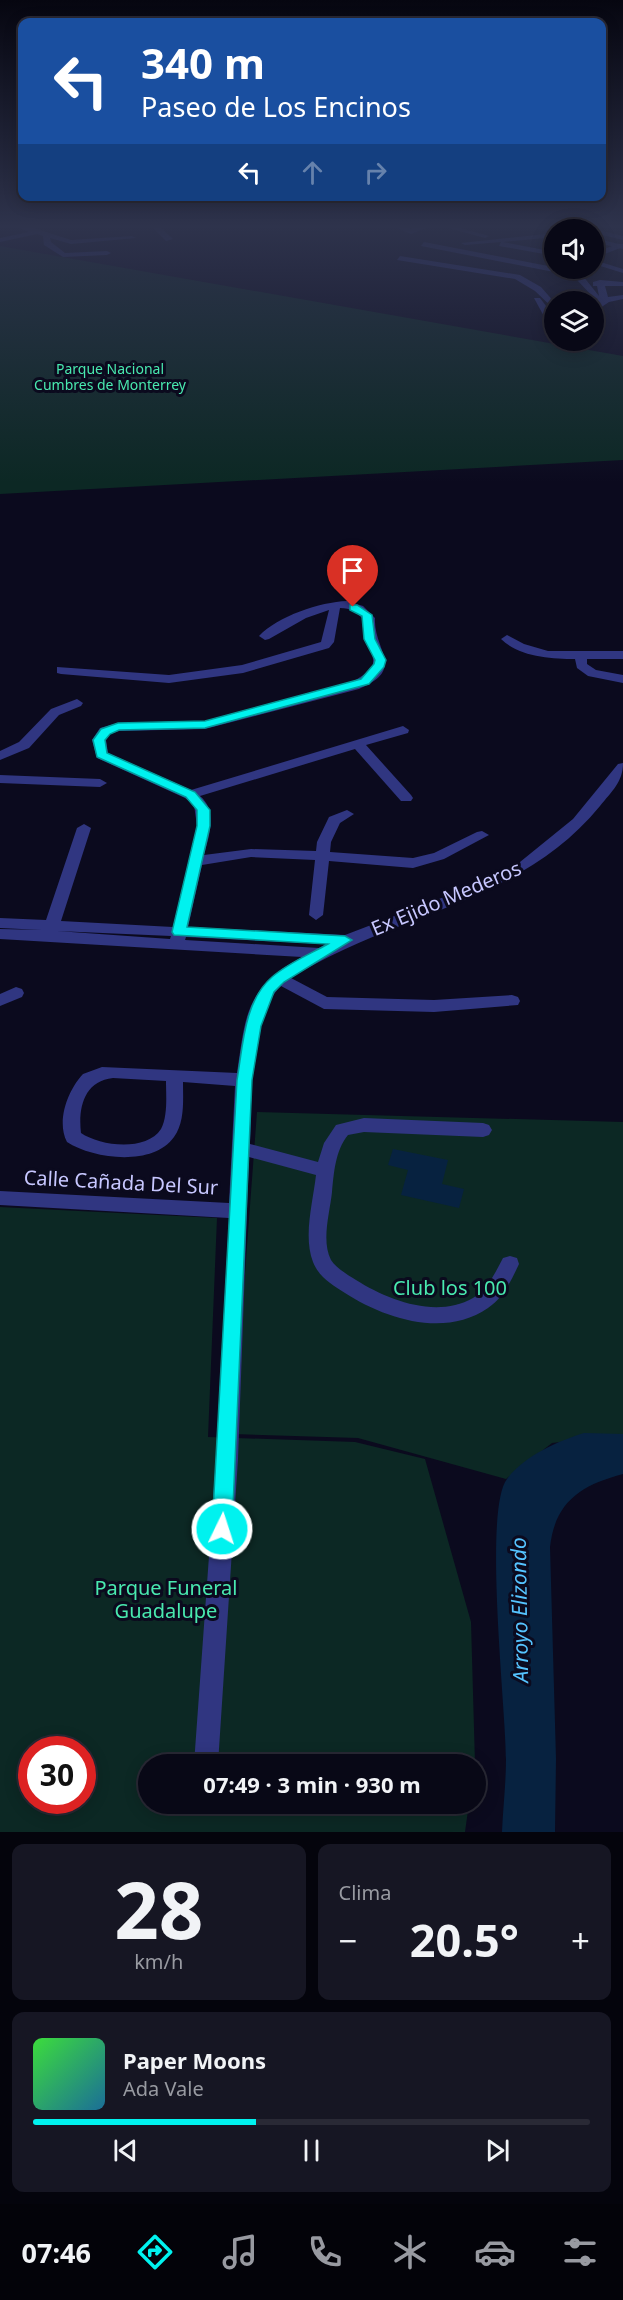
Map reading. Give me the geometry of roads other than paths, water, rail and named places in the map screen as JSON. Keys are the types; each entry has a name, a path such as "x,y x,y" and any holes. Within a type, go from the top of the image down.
{"street":[{"path":"178,937 204,817 201,804 190,795 102,755 98,743 100,736 112,728 126,726 205,725 365,681 380,665 381,660 369,639 369,618 353,607 335,606 314,609 265,636"},
{"path":"62,670 169,679 243,669 325,645 328,642 335,606"},
{"path":"507,639 534,651 581,656 623,655"},
{"path":"581,656 581,665 592,673 623,679"},
{"path":"0,756 24,745 55,712 77,703"},
{"path":"190,795 403,730"},
{"path":"359,745 406,798"},
{"name":"Ex Ejido Mederos","path":"207,1754 227,1459 244,1080 253,1026 261,1002 279,978 345,940 485,887 527,865 557,845 603,795 623,768"},
{"path":"0,779 100,783"},
{"path":"316,915 322,855 329,826 334,820 346,814"},
{"path":"50,931 84,828"},
{"path":"196,861 251,853 322,855 412,863 439,856 482,835"},
{"path":"0,923 50,931"},
{"path":"0,934 50,931 178,937 345,940"},
{"path":"178,937 320,953"},
{"path":"279,978 324,1003 434,1006 512,1001"},
{"path":"0,1000 16,993"},
{"path":"175,1076 171,1126 167,1134 155,1144 129,1150 85,1144 73,1137 71,1128 78,1095 90,1077 113,1072 244,1080"},
{"path":"483,1130 354,1126 337,1135 326,1171 320,1234 321,1258 326,1268 360,1294 399,1312 430,1317 457,1311 494,1295 504,1282 510,1264"},
{"path":"240,1148 326,1171"},
{"name":"Calle Cañada Del Sur","path":"0,1198 239,1211"}],"water":[{"path":"393,1149 448,1160 442,1184 464,1189 459,1208 401,1195 408,1170 388,1165"},
{"name":"Arroyo Elizondo","path":"584,1433 623,1434 623,1474 595,1484 573,1498 564,1507 553,1531 550,1547 556,1759 555,1832 502,1832 506,1759 497,1612 497,1529 500,1498 507,1479 532,1456 563,1440"}],"park label":[{"name":"Parque Nacional Cumbres de Monterrey","path":"110,376"},
{"name":"Club los 100","path":"450,1287"},
{"name":"Parque Funeral Guadalupe","path":"166,1598"}]}
